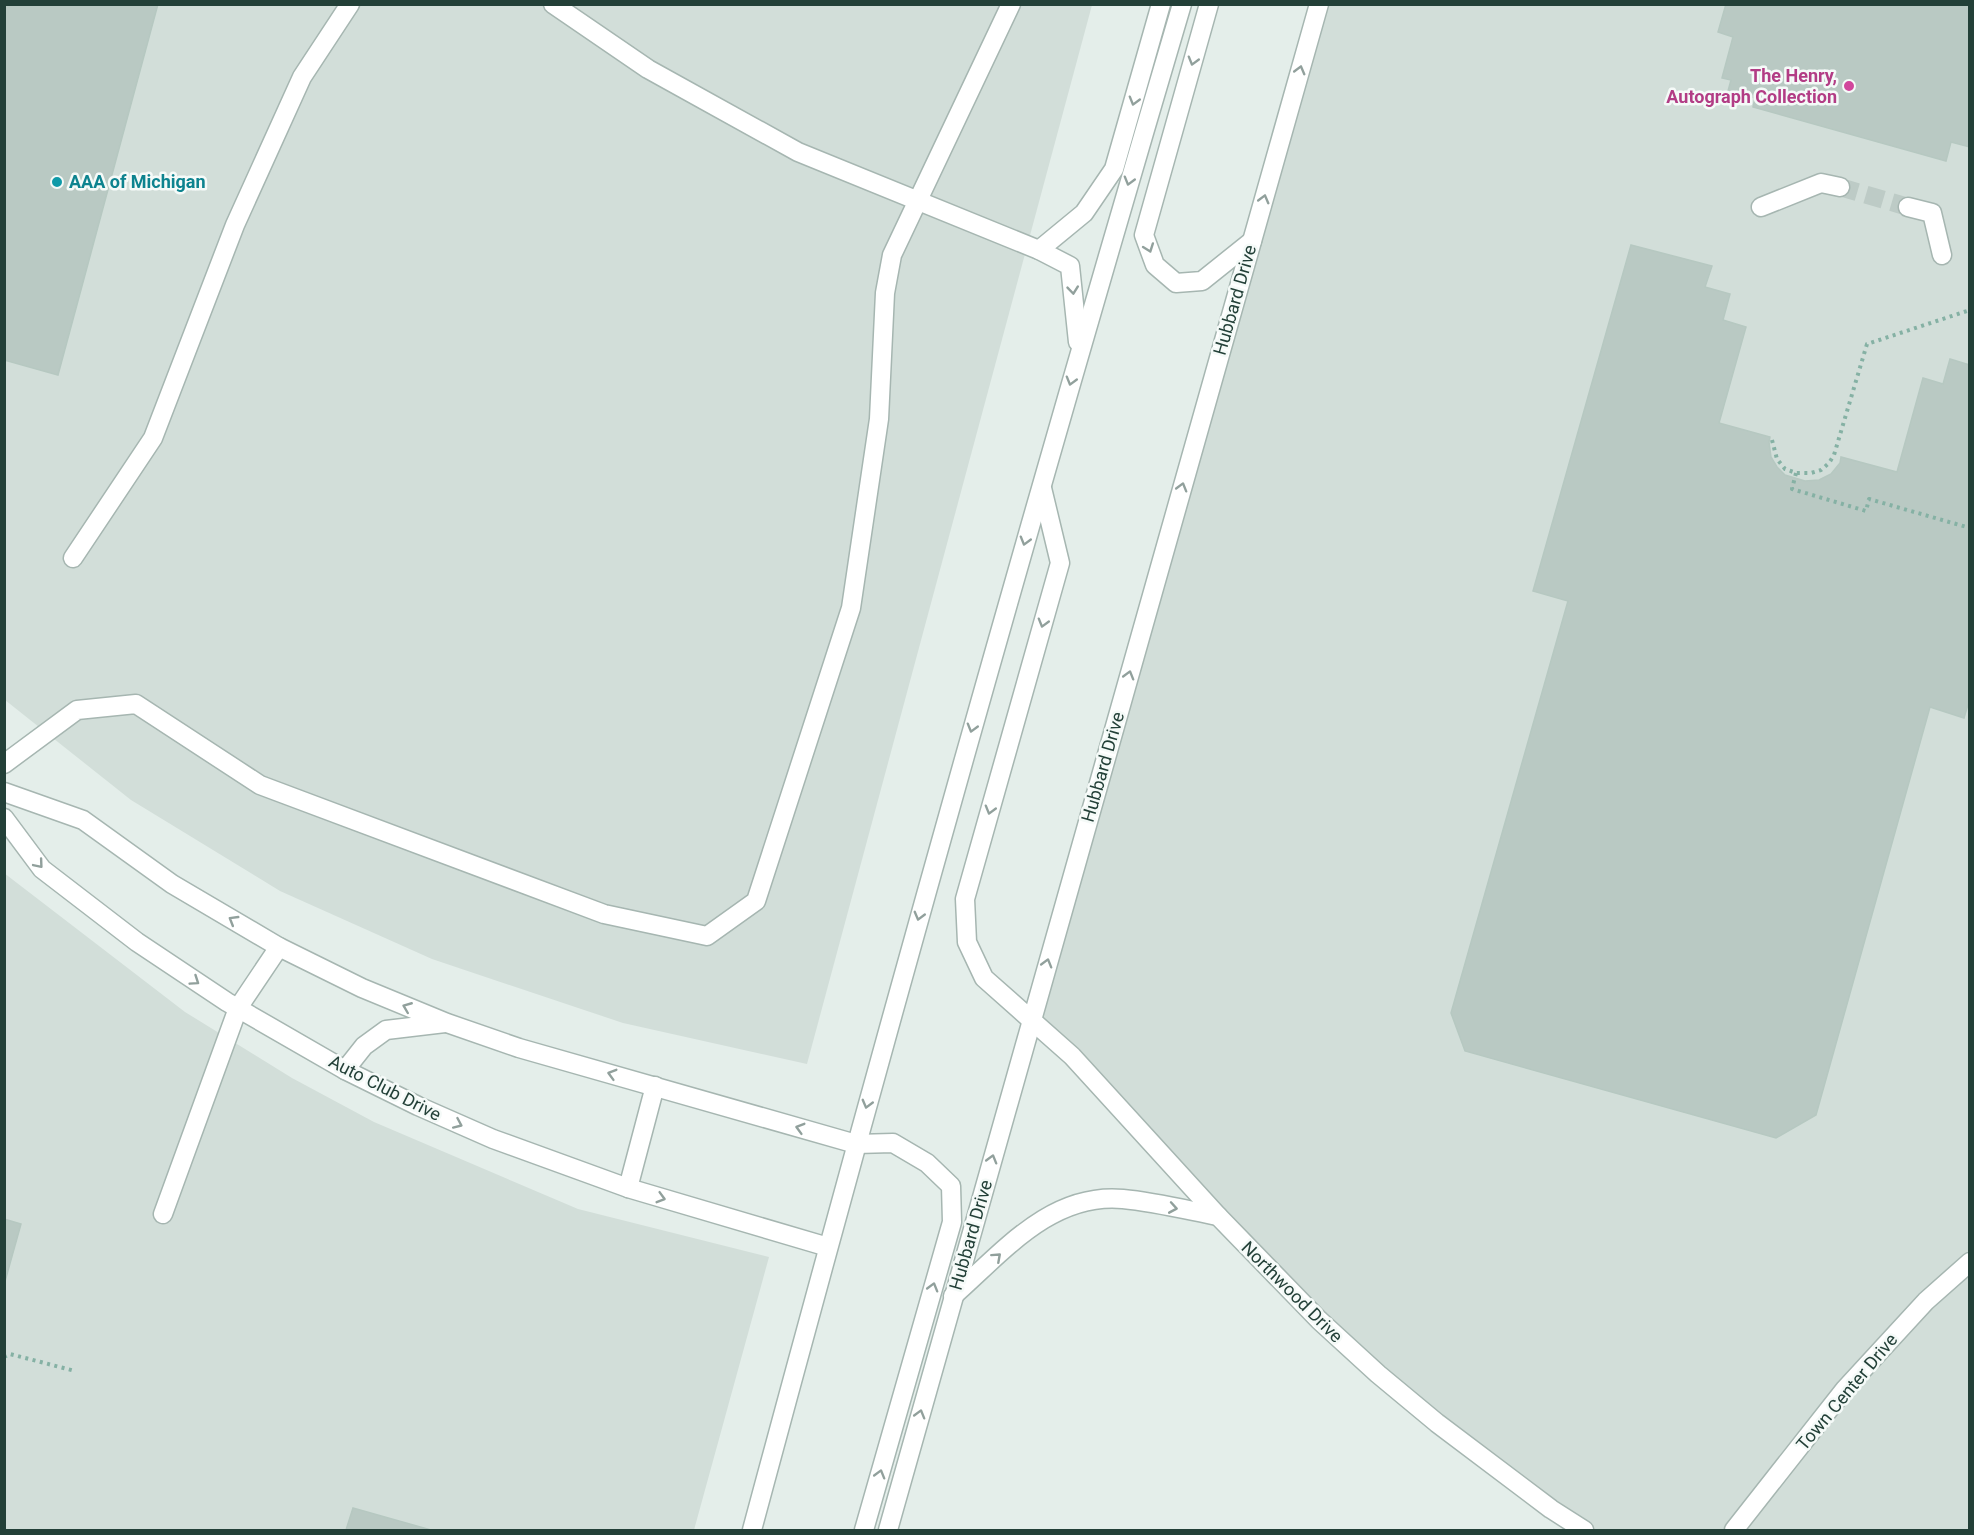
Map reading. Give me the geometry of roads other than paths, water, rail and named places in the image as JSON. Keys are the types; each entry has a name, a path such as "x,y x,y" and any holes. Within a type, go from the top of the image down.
{"street":[{"path":"73,558 153,438 235,225 302,77 350,4"},
{"path":"553,4 648,69 798,152 1039,250 1070,266 1080,353"},
{"path":"4,764 77,710 136,704 260,785 604,914 707,936 756,901 851,608 879,420 885,293 892,255 1011,4"},
{"path":"1039,250 1084,213 1114,169 1161,4"},
{"path":"752,1530 856,1144 1041,485 1182,4"},
{"path":"1209,4 1144,235 1155,265 1176,283 1202,281 1252,241"},
{"path":"1305,4 1308,39"},
{"name":"Hubbard Drive","path":"888,1530 1319,4"},
{"path":"1761,207 1821,183 1840,187"},
{"path":"1908,207 1932,213 1942,255"},
{"name":"Northwood Drive","path":"1041,485 1060,563 965,899 967,942 984,978 1072,1056 1218,1216 1319,1320 1378,1374 1437,1423 1551,1509 1584,1530"},
{"path":"4,792 83,820 172,884 279,947 362,988 447,1023 519,1048 856,1144 893,1143 927,1163 951,1186 952,1221 864,1530"},
{"name":"Auto Club Drive","path":"4,818 42,869 136,942 238,1008 345,1070 493,1139 628,1188 828,1247"},
{"path":"163,1214 238,1008 279,947"},
{"path":"345,1070 364,1046 386,1030 447,1023"},
{"path":"628,1188 655,1086"},
{"path":"954,1296 1035,1223 1055,1211 1076,1203 1099,1199 1122,1199 1218,1216"},
{"name":"Town Center Drive","path":"1734,1530 1845,1389 1926,1301 1969,1263"}],"tunnel":[{"path":"1840,187 1908,207"}],"place":[{"name":"The Henry, Autograph Collection","path":"1849,86"},
{"name":"AAA of Michigan","path":"57,182"}]}
